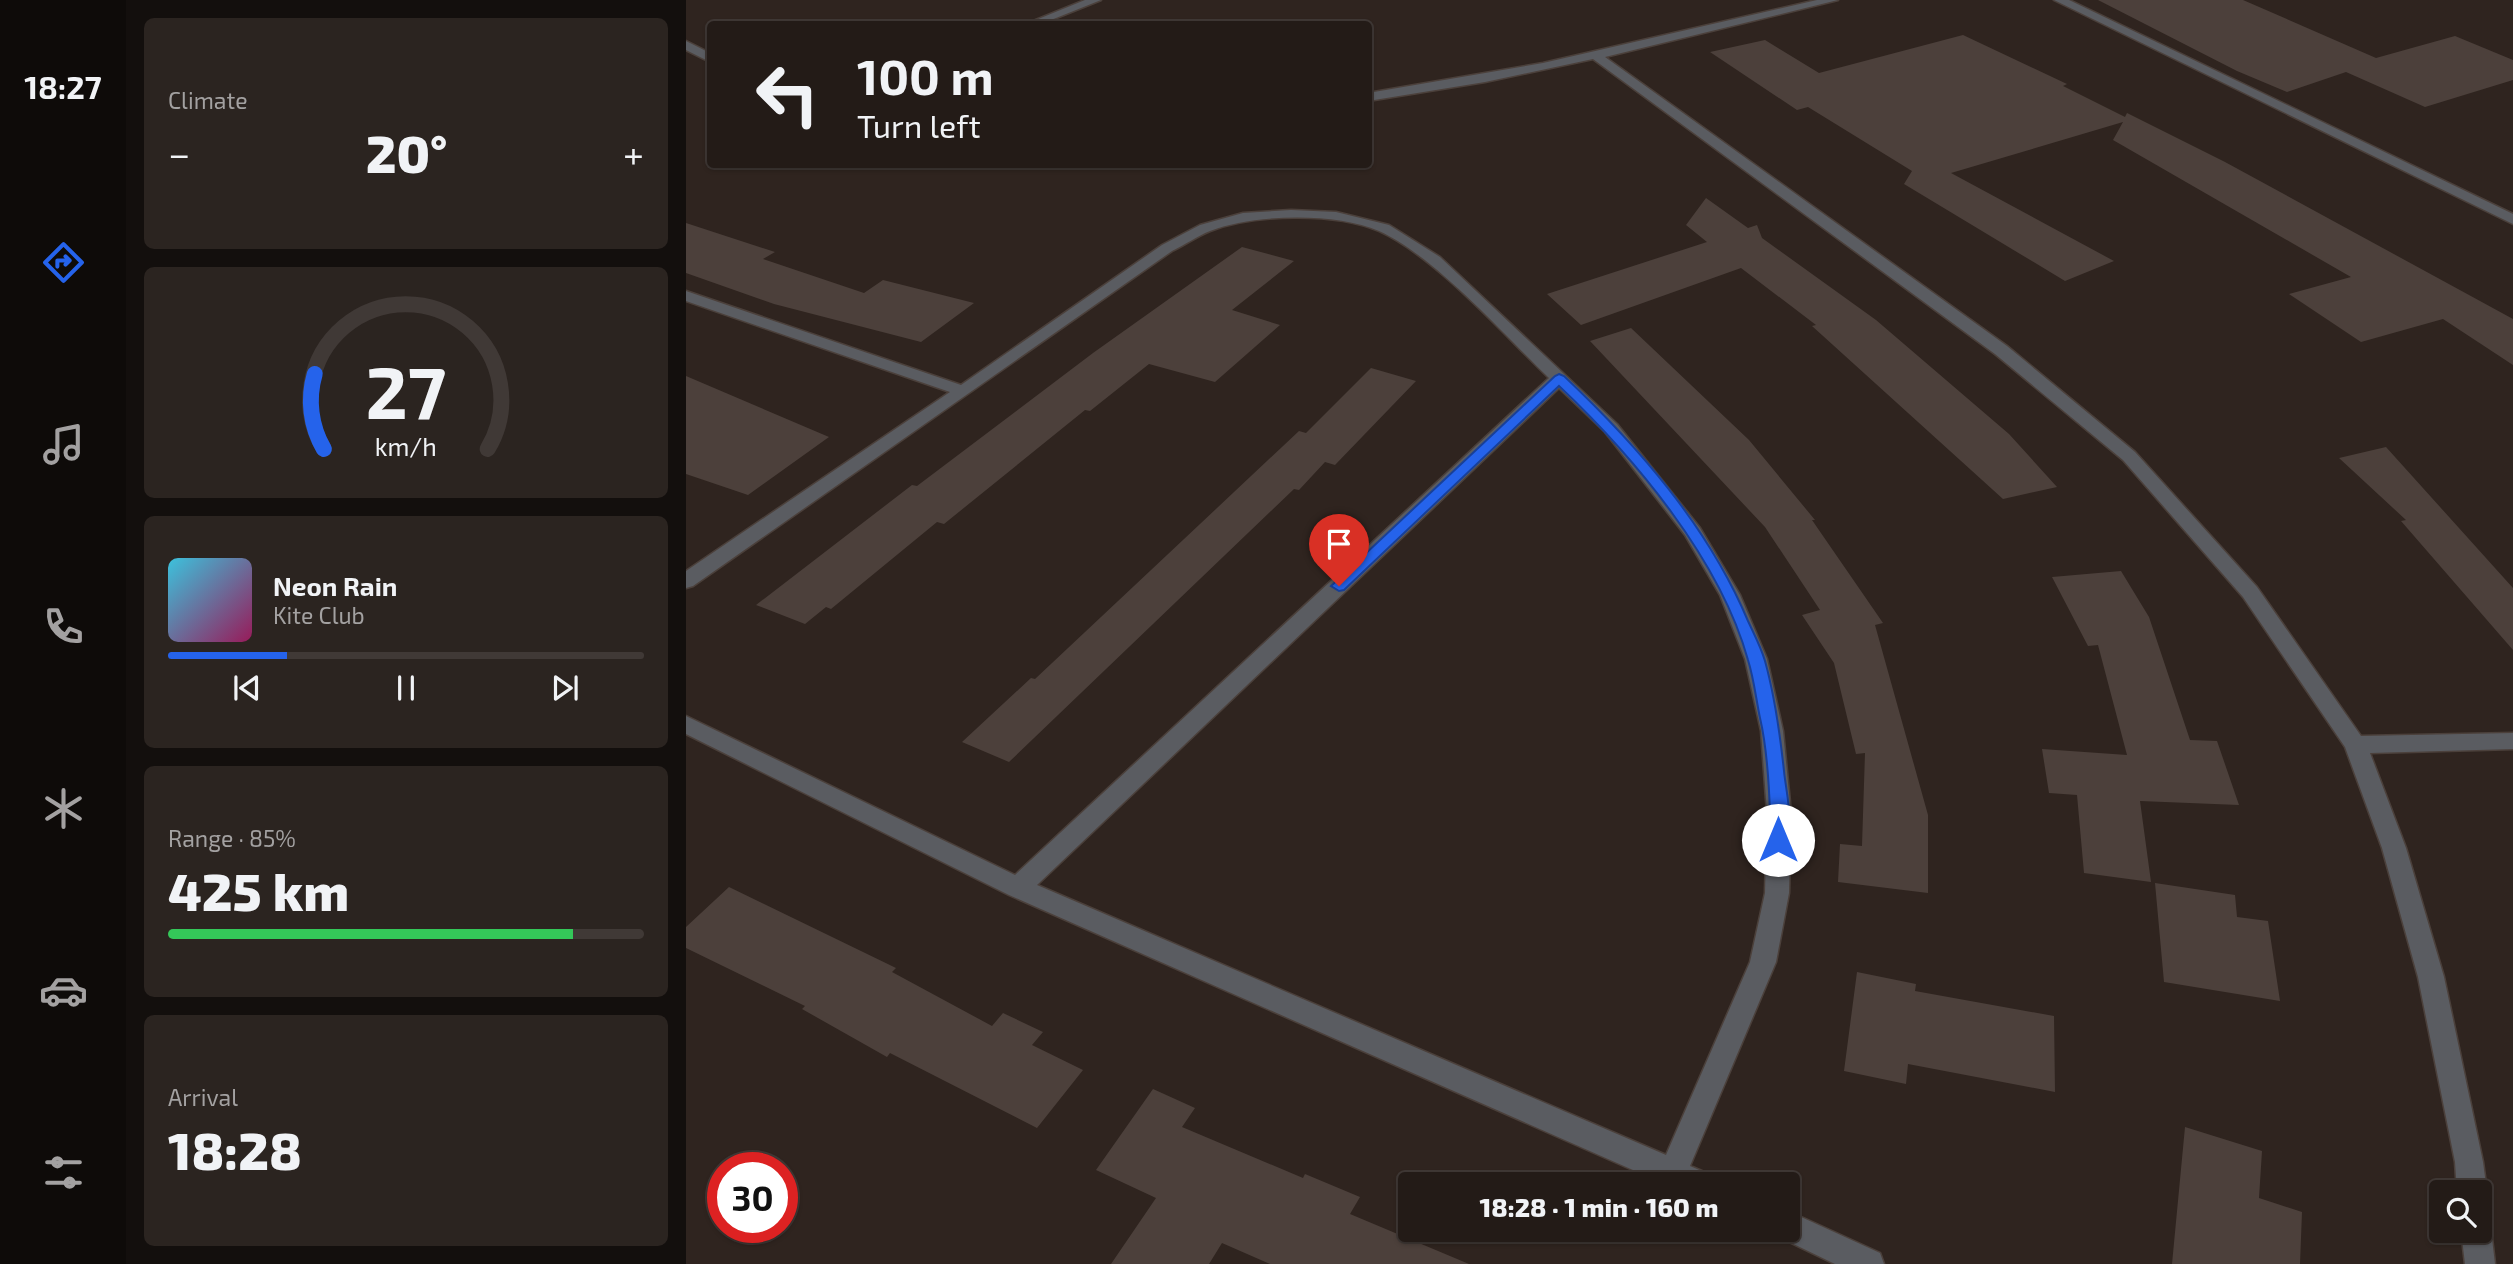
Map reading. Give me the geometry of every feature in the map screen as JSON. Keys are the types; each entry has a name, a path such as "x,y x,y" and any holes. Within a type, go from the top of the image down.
{"street":[{"path":"1040,21 1095,0"},
{"path":"1372,96 1463,82 1595,55 1832,0"},
{"path":"2060,0 2513,220"},
{"path":"686,46 707,56"},
{"path":"1595,55 2001,350 2129,456 2250,592 2355,745 2394,848 2431,977 2471,1180"},
{"path":"686,581 1167,248 1205,228 1248,216 1291,214 1336,216 1384,228 1435,260 1611,428 1693,532 1730,595 1756,659 1772,732 1779,813 1777,893 1763,962 1673,1172 1018,888 686,724"},
{"path":"686,296 964,391"},
{"path":"1018,888 1559,378"},
{"path":"2355,745 2513,741"},
{"path":"1800,1232 1869,1264"},
{"path":"2478,1243 2480,1264"}],"building":[{"path":"2098,0 2243,0 2376,58 2455,36 2513,60 2513,80 2425,107 2346,72 2287,92 2237,71"},
{"path":"1963,35 2067,84 2063,86 2125,117 2127,113 2225,162 2513,319 2513,365 2443,319 2361,342 2289,294 2351,277 2113,140 2123,122 1951,173 2114,261 2065,281 1904,184 1912,171 1808,107 1797,110 1710,52 1765,40 1819,73"},
{"path":"1706,198 1748,228 1757,225 1762,238 1876,320 2009,434 2057,487 2003,499 1812,326 1816,325 1741,268 1581,325 1547,294 1707,242 1686,225"},
{"path":"686,223 775,252 763,259 864,293 883,280 974,303 921,342 774,304 686,273"},
{"path":"1242,247 1294,261 1232,310 1280,325 1215,382 1149,364 1090,411 1085,410 944,524 937,522 831,609 826,607 805,624 756,605 912,485 917,486 1093,353"},
{"path":"1631,328 1749,440 1815,520 1812,520 1883,623 1875,625 1928,815 1928,893 1838,882 1840,844 1862,846 1865,753 1856,754 1834,663 1802,615 1820,610 1765,527 1590,341"},
{"path":"1371,368 1416,381 1335,465 1325,462 1299,490 1294,489 1009,762 962,742 1031,678 1035,679 1299,431 1306,433"},
{"path":"686,376 829,437 748,495 686,474"},
{"path":"2386,447 2513,588 2513,650 2401,521 2406,520 2339,458"},
{"path":"2121,571 2149,617 2190,740 2217,741 2239,805 2140,801 2151,882 2084,873 2077,795 2049,793 2042,749 2127,755 2098,645 2088,646 2052,577"},
{"path":"2155,883 2235,895 2237,917 2268,921 2280,1001 2164,982"},
{"path":"729,887 896,968 892,972 992,1026 1003,1013 1043,1032 1032,1045 1083,1070 1037,1128 890,1053 887,1057 802,1009 805,1006 686,948 686,927"},
{"path":"1857,972 1916,984 1915,991 2054,1016 2055,1092 1908,1064 1906,1084 1844,1071"},
{"path":"1153,1089 1195,1108 1182,1127 1303,1178 1305,1174 1360,1197 1350,1214 1398,1234 1398,1242 1417,1242 1469,1264 1270,1264 1222,1243 1209,1264 1111,1264 1156,1198 1096,1170"},
{"path":"2185,1127 2262,1151 2259,1198 2302,1212 2300,1264 2172,1264"}],"route":[{"path":"1339,586 1559,378 1611,428 1650,475 1693,532 1730,595 1756,659 1772,732 1779,813 1778,840"}]}
